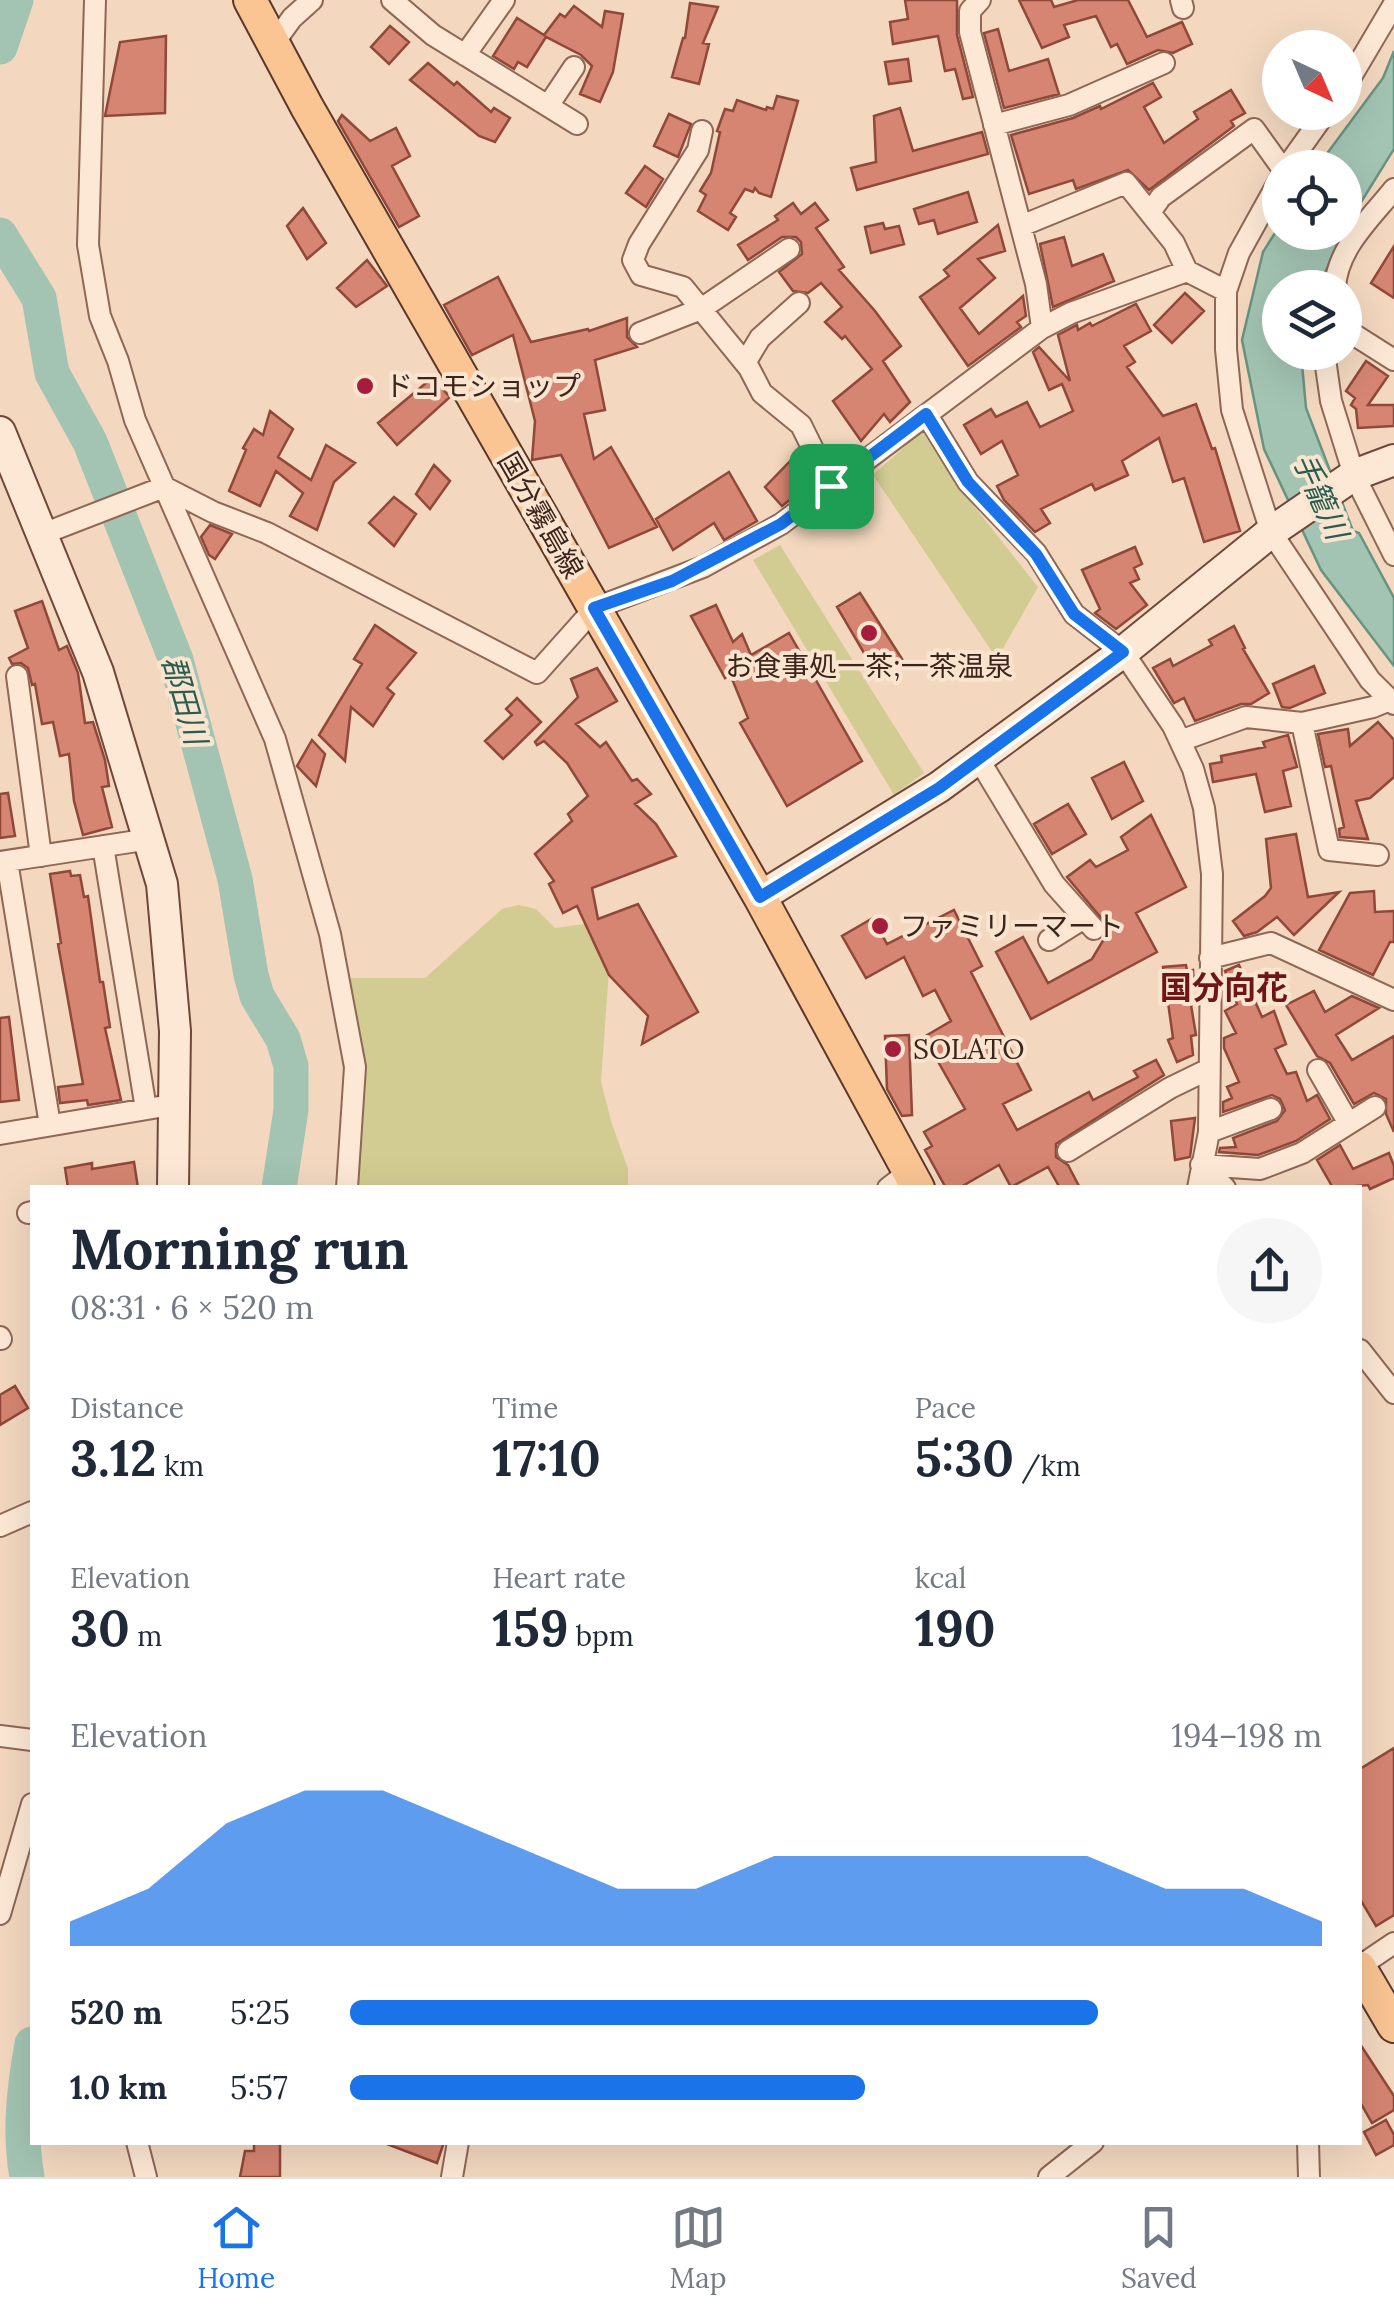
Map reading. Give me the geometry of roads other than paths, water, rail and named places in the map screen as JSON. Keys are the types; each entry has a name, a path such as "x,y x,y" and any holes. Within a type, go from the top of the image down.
{"main road":[{"name":"国分霧島線","path":"250,0 760,897 905,1182"},
{"path":"1362,1970 1394,2026"}],"street":[{"path":"95,0 88,245 100,316 135,420 275,740 330,934 354,1066 347,1185"},
{"path":"274,43 292,18 312,0"},
{"path":"392,0 432,35 576,124"},
{"path":"464,55 504,0"},
{"path":"980,0 970,11 970,32 1036,284 1042,328"},
{"path":"1362,58 1394,4"},
{"path":"994,125 1069,105 1164,63"},
{"path":"548,106 574,67"},
{"path":"1151,211 1162,196 1254,129 1270,150"},
{"path":"702,131 698,150 633,260 640,275 683,287 745,363 762,393 801,424 831,486"},
{"path":"1021,226 1126,182 1174,243 1187,271 1226,291"},
{"path":"1339,270 1349,244 1394,189"},
{"path":"1180,741 1246,717 1302,723 1392,702 1370,680 1271,532 1232,410 1226,291 1239,253 1262,211"},
{"path":"640,333 701,309 789,249"},
{"path":"40,535 164,486 213,512 266,532 537,672 594,608 703,567 781,524 1042,328 1187,271"},
{"path":"745,363 760,338 799,303"},
{"path":"1362,340 1394,360"},
{"path":"1327,370 1331,401 1354,475 1394,555"},
{"path":"926,414 968,482 1036,554 1074,614 1123,652 1174,726 1197,782 1212,874 1209,1132 1198,1185"},
{"path":"0,432 98,672 162,884 175,1031 161,1106"},
{"path":"760,897 939,788 1123,652 1271,532 1354,475 1394,460"},
{"path":"17,676 41,856"},
{"path":"1302,723 1328,850 1378,854"},
{"path":"978,758 1054,884 1089,923 1049,940"},
{"path":"50,1125 3,862 150,839"},
{"path":"104,846 161,1106 173,1185"},
{"path":"1210,958 1271,943 1394,1000"},
{"path":"1068,1151 1208,1069"},
{"path":"1318,1070 1348,1122"},
{"path":"0,1134 161,1106"},
{"path":"1200,1165 1260,1169 1302,1153 1376,1106"},
{"path":"1209,1132 1271,1109"},
{"path":"1200,1165 1221,1185"},
{"path":"1362,1352 1392,1388"},
{"path":"0,1526 30,1513"},
{"path":"0,1736 30,1740"},
{"path":"0,1914 30,1811"},
{"path":"1362,1966 1394,1943"},
{"path":"137,2145 146,2177"},
{"path":"452,2177 457,2145"},
{"path":"1048,2177 1089,2145"},
{"path":"1308,2145 1309,2177"}],"water":[{"path":"1394,51 1394,149 1362,201 1362,150 1330,150 1344,130 1362,130 1362,106 1383,78"},
{"name":"手籠川","path":"1335,250 1326,270 1262,270 1262,370 1303,370 1306,408 1353,531 1359,533 1394,598 1394,666 1321,570 1264,449 1242,340 1263,252"}],"waterway":[{"name":"郡田川","path":"0,47 16,0"},
{"name":"郡田川","path":"0,235 39,298 52,373 90,442 176,660 235,879 251,975 257,996 283,1039 291,1066 291,1110 279,1185"},
{"name":"郡田川","path":"27,2177 23,2110 30,2057"}],"place":[{"name":"ドコモショップ","path":"365,386"},
{"name":"お食事処一茶;一茶温泉","path":"869,633"},
{"name":"ファミリーマート","path":"880,926"},
{"name":"SOLATO","path":"893,1049"}],"district":[{"name":"国分向花","path":"1224,987"}]}
